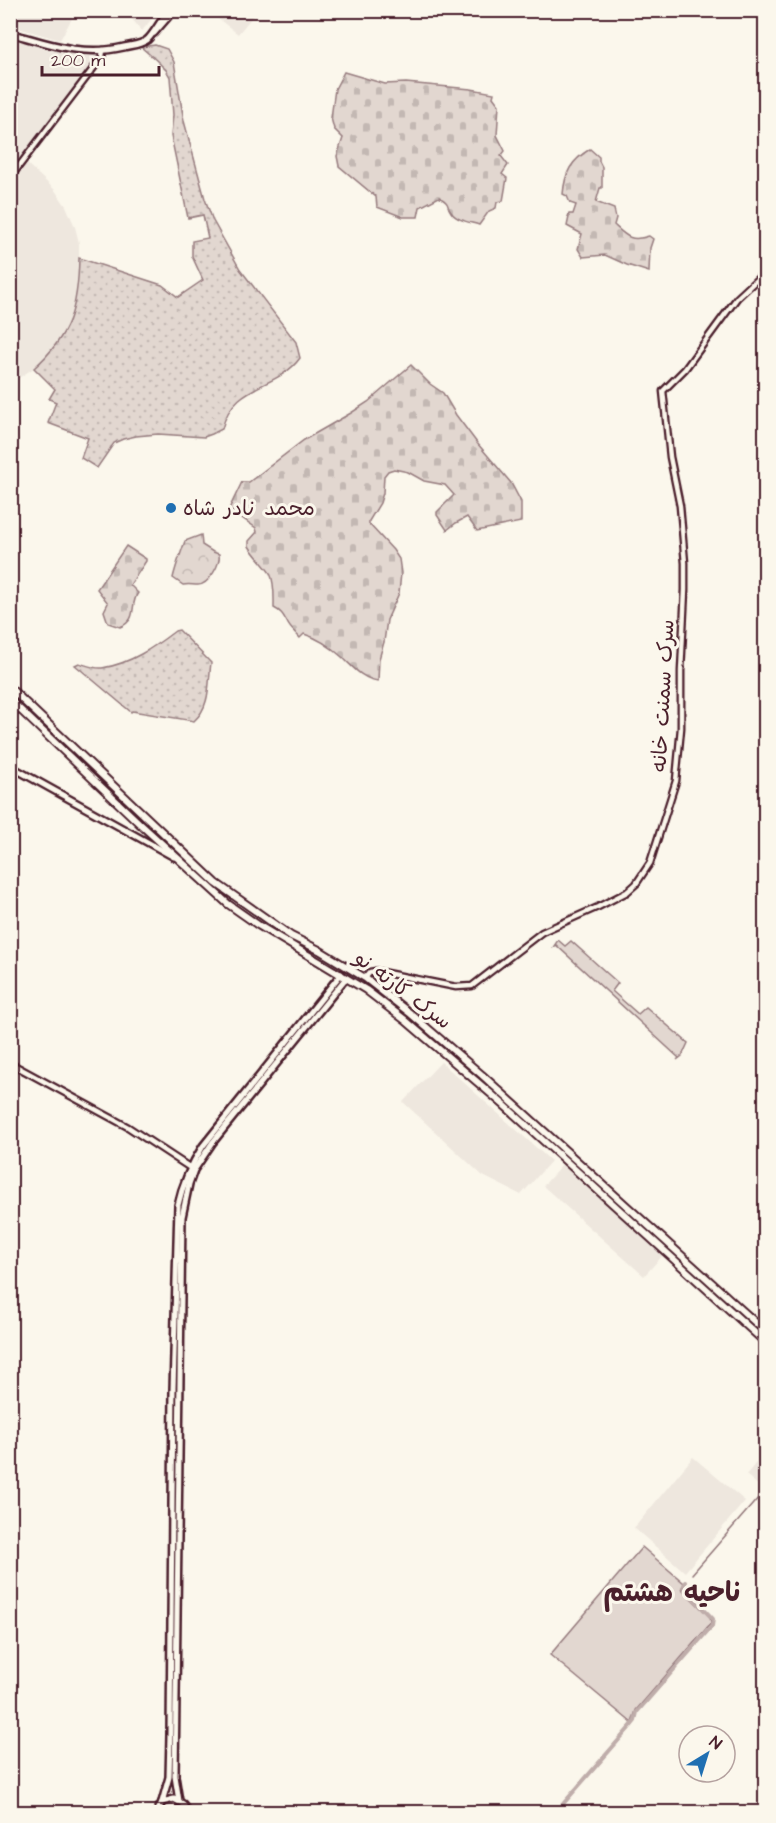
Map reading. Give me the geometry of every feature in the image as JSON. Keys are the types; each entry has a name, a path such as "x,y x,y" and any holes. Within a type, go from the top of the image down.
{"highway":[{"name":"سرک کارته نو","path":"10,688 216,883 291,936 365,978 443,1040 765,1332"},
{"name":"سرک کارته نو","path":"10,700 228,904 258,925 344,976 405,1020 438,1047 765,1343"},
{"path":"160,842 165,834"},
{"path":"405,1020 411,1014"},
{"path":"433,1053 443,1040"},
{"path":"575,1181 580,1175"},
{"path":"600,1193 604,1186"},
{"path":"628,1218 632,1210"},
{"path":"669,1244 676,1239"},
{"path":"688,1283 693,1277"}],"main road":[{"path":"153,34 168,10"},
{"path":"10,33 81,51 103,50 140,44 153,34 174,10"},
{"path":"10,766 182,862"},
{"path":"179,1801 175,1776 175,1470 172,1390 178,1205 182,1185 211,1136 344,976"},
{"path":"157,1812 169,1777 175,1470"},
{"path":"162,1802 167,1799 179,1801 186,1807 187,1812"}],"street":[{"path":"10,178 102,57 103,50"},
{"name":"سرک سمنت خانه","path":"365,978 370,972 376,971 456,987 472,986 542,932 627,892 636,884 650,863 676,781 681,728 685,563 680,506 670,457 663,389 685,369 737,298 765,271"},
{"path":"10,1063 128,1127 192,1168"}],"shaded area":[{"path":"10,11 76,11 60,40 11,26"},
{"path":"125,11 158,11 142,31"},
{"path":"208,11 257,11 238,34"},
{"path":"10,33 56,46 103,50 24,161 54,189 66,206 79,243 79,285 69,324 60,340 34,368 11,383"},
{"path":"441,1062 551,1161 521,1195 483,1176 403,1102"},
{"path":"563,1164 664,1254 644,1276 543,1186"},
{"path":"765,1452 765,1479 759,1486 746,1475"},
{"path":"693,1457 745,1501 685,1572 634,1528"}],"green space":[{"path":"155,45 167,49 174,62 184,121 213,221 240,269 296,342 300,358 280,376 245,394 228,414 222,429 204,437 158,434 123,439 114,443 97,468 81,458 88,438 48,423 56,402 49,399 55,389 34,368 56,344 70,319 77,291 79,258 162,285 178,297 203,280 192,256 192,241 208,238 203,215 188,218 171,136 173,115 170,77 166,70 141,47"},
{"path":"344,72 385,84 406,83 494,93 493,97 499,105 497,135 505,151 501,156 508,165 502,174 507,178 503,201 497,202 496,208 489,211 479,225 457,217 451,212 447,203 439,197 420,207 418,217 403,217 377,207 376,197 339,166 337,156 343,138 334,129 331,118 335,89"},
{"path":"590,149 599,157 602,167 602,188 600,188 596,202 614,209 616,218 614,225 626,235 633,238 649,236 653,239 650,248 649,272 605,255 583,257 578,249 582,234 567,226 569,214 573,214 576,205 570,203 567,196 563,194 565,179 570,168"},
{"path":"411,365 443,393 477,443 511,483 521,502 521,522 477,531 467,517 447,530 437,515 437,512 454,495 445,485 424,481 408,472 394,469 388,471 384,476 380,503 369,524 399,559 401,573 399,593 387,620 379,659 378,681 362,675 324,643 304,634 300,638 291,629 282,614 274,608 270,573 249,546 249,541 257,532 256,528 229,509 242,482 249,482 304,440 368,402"},
{"path":"201,535 202,545 219,554 218,563 210,578 202,584 183,585 173,578 185,541"},
{"path":"126,546 146,561 130,585 138,593 132,616 126,624 120,627 108,623 104,611 108,603 97,589"},
{"path":"179,630 211,663 206,701 194,721 131,712 75,665 79,663 99,668 122,663"},
{"path":"558,940 565,946 571,941 618,983 612,991 638,1014 646,1007 688,1043 682,1056 677,1060 679,1058 556,945 554,946"},
{"path":"642,1547 684,1583 683,1590 710,1617 711,1623 636,1710 632,1723 550,1655"}],"waterway":[{"path":"692,1574 766,1489"},
{"path":"556,1812 631,1726 637,1712 712,1626 713,1619 685,1590 686,1582"}],"place":[{"name":"محمد نادر شاه","path":"171,508"}],"district":[{"name":"ناحیه هشتم","path":"672,1593"}]}
